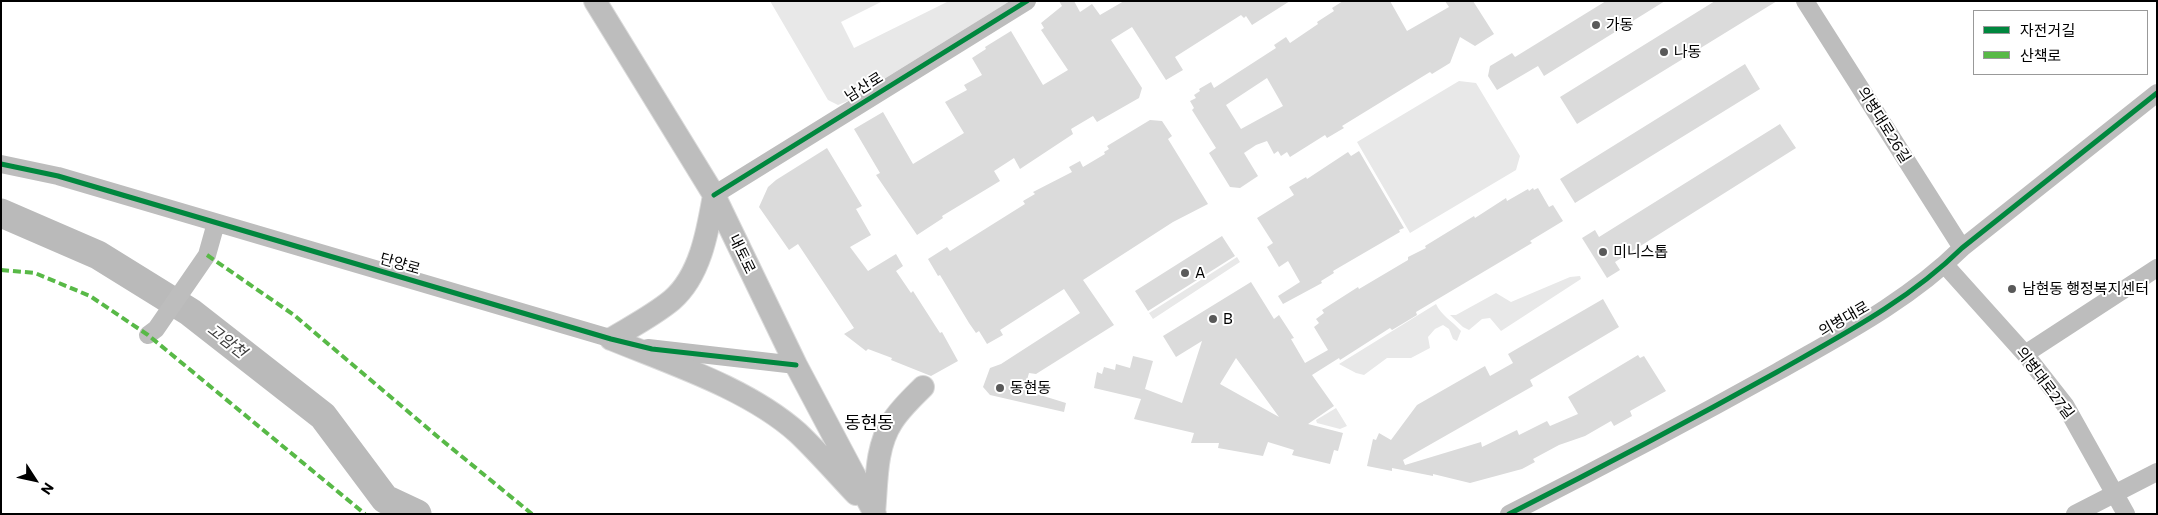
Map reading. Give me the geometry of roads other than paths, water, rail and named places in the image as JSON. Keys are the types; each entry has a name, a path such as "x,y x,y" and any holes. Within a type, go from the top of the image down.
{"main road":[{"name":"내토로","path":"595,1 714,195 796,365 874,513"},
{"path":"611,339 672,300 683,288 695,266 707,233 714,195"},
{"path":"611,339 724,386 754,403 797,433 874,513"},
{"path":"874,513 880,450 886,432 898,412 922,387"}],"street":[{"name":"남산로","path":"714,195 1027,1"},
{"name":"의병대로26길","path":"1805,1 1962,248"},
{"name":"의병대로","path":"1509,514 1696,418 1865,322 1911,292 1945,265 1962,248 2157,93"},
{"name":"단양로","path":"1,164 58,176 611,339 652,349 796,365"},
{"path":"152,332 207,255 216,223"},
{"name":"의병대로27길","path":"1945,265 2024,354 2065,404 2126,514"},
{"path":"2024,354 2157,268"},
{"path":"2075,514 2157,472"}],"waterway":[{"name":"고암천","path":"1,213 98,255 190,312 323,416 385,499 417,514"}],"place":[{"name":"가동","path":"1596,25"},
{"name":"나동","path":"1664,52"},
{"name":"미니스톱","path":"1603,252"},
{"name":"A","path":"1185,273"},
{"name":"남현동 행정복지센터","path":"2012,289"},
{"name":"B","path":"1213,319"},
{"name":"동현동","path":"1000,388"}],"district":[{"name":"동현동","path":"869,423"}]}
